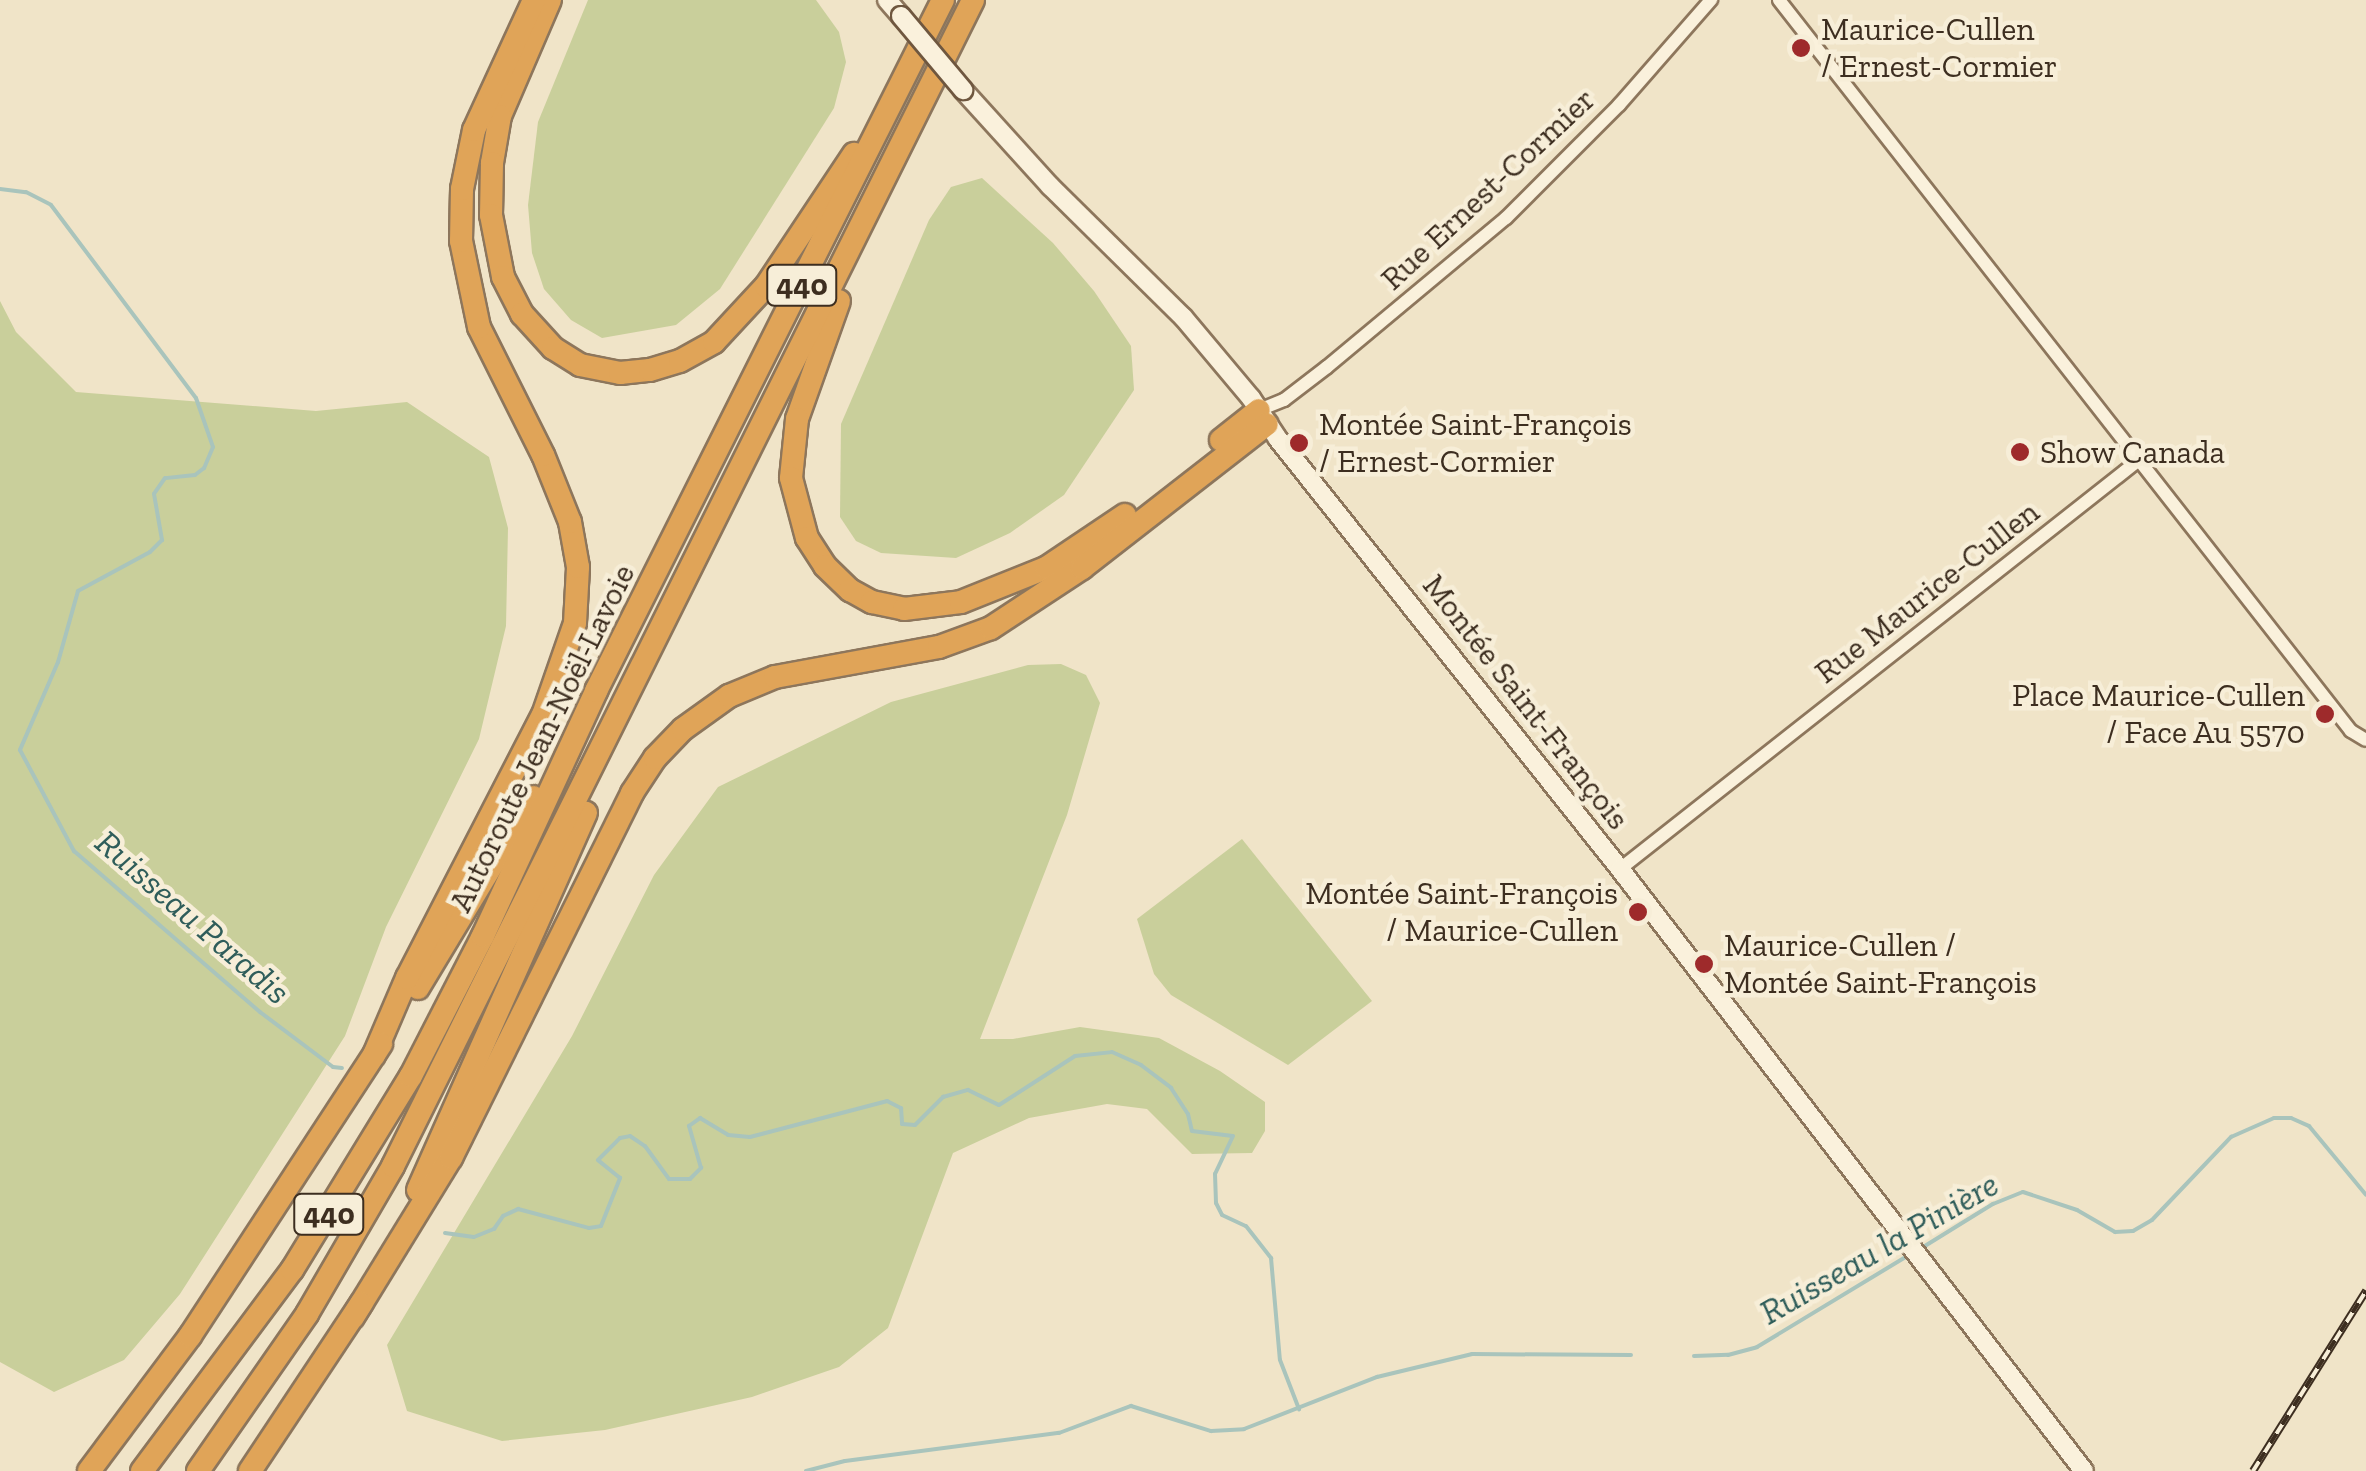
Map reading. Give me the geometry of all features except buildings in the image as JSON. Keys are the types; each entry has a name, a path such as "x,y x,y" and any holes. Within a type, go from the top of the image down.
{"highway":[{"path":"374,1055 407,978 543,715 575,623 578,568 570,522 555,480 479,327 461,241 462,189 474,130 534,0"},
{"path":"550,0 500,116 492,162 492,223 504,277 522,314 560,354 599,371 630,373 671,365 729,329 774,275 900,85"},
{"name":"Autoroute Jean-Noël-Lavoie","path":"142,1471 292,1270 386,1121 483,936 596,691 943,0"},
{"name":"Autoroute Jean-Noël-Lavoie","path":"198,1471 299,1327 380,1191 973,0"},
{"path":"883,180 803,398 790,464 795,507 807,538 832,574 860,597 892,607 924,608 962,602 1032,574 1108,529 1263,417"},
{"path":"250,1471 354,1317 451,1158 632,793 655,758 683,729 729,696 774,678 940,646 991,628 1082,568 1263,417"},
{"path":"354,1317 438,1148 691,571"},
{"path":"89,1471 190,1336 374,1055 596,691"}],"street":[{"name":"Montée Saint-François","path":"887,0 1050,186 1183,316 1620,869 2084,1471"},
{"name":"Rue Ernest-Cormier","path":"1263,417 1404,306 1506,218 1619,106 1711,0"},
{"path":"1779,0 2351,731 2366,740"},
{"name":"Rue Maurice-Cullen","path":"1620,869 2139,460"}],"green space":[{"path":"588,0 816,0 839,32 846,62 834,108 720,289 676,325 602,338 571,320 544,289 532,253 528,205 538,122"},
{"path":"982,178 1053,243 1094,291 1131,346 1134,390 1064,495 1010,533 956,558 881,553 856,541 840,517 841,424 929,220 951,187"},
{"path":"0,301 16,332 76,392 316,411 407,402 489,457 508,528 506,626 479,739 386,927 345,1036 180,1294 124,1360 54,1392 0,1362"},
{"path":"1061,664 1086,675 1100,703 1067,815 980,1039 1013,1039 1080,1027 1159,1038 1220,1071 1265,1102 1265,1131 1252,1153 1192,1154 1147,1109 1107,1104 1029,1118 953,1153 888,1328 839,1367 752,1397 605,1430 502,1441 407,1411 387,1345 572,1036 654,875 718,787 891,702 1028,665"},
{"path":"1242,839 1372,1001 1288,1065 1171,995 1154,974 1137,919"}],"waterway":[{"name":"Ruisseau Paradis","path":"0,189 26,192 51,205 196,398 213,447 204,468 195,475 165,478 154,494 162,540 150,552 78,591 58,662 20,750 74,851 260,1012 333,1067 342,1068"},
{"name":"Ruisseau Paradis","path":"445,1233 474,1237 494,1229 503,1216 518,1209 589,1228 601,1226 620,1178 598,1160 620,1138 630,1136 645,1146 669,1179 690,1179 701,1168 689,1126 700,1118 728,1135 750,1137 887,1101 901,1108 902,1124 915,1125 943,1097 968,1090 999,1105 1075,1056 1112,1052 1141,1065 1171,1088 1188,1114 1192,1131 1233,1136 1215,1174 1216,1203 1222,1215 1246,1226 1271,1258 1280,1360 1299,1409"},
{"name":"Ruisseau la Pinière","path":"1920,1249 1993,1204 2023,1192 2077,1210 2115,1232 2133,1231 2152,1220 2231,1137 2274,1118 2291,1118 2309,1126 2366,1195"},
{"name":"Ruisseau la Pinière","path":"1694,1356 1728,1355 1757,1347 1912,1253"},
{"name":"Ruisseau la Pinière","path":"806,1471 845,1461 1059,1433 1131,1406 1211,1431 1244,1429 1377,1377 1472,1354 1631,1355"}],"railway":[{"path":"2253,1471 2366,1291"}],"place":[{"name":"Maurice-Cullen / Ernest-Cormier","path":"1801,48"},
{"name":"Montée Saint-François / Ernest-Cormier","path":"1299,443"},
{"name":"Show Canada","path":"2020,452"},
{"name":"Place Maurice-Cullen / Face Au 5570","path":"2325,714"},
{"name":"Montée Saint-François / Maurice-Cullen","path":"1638,912"},
{"name":"Maurice-Cullen / Montée Saint-François","path":"1704,964"}]}
